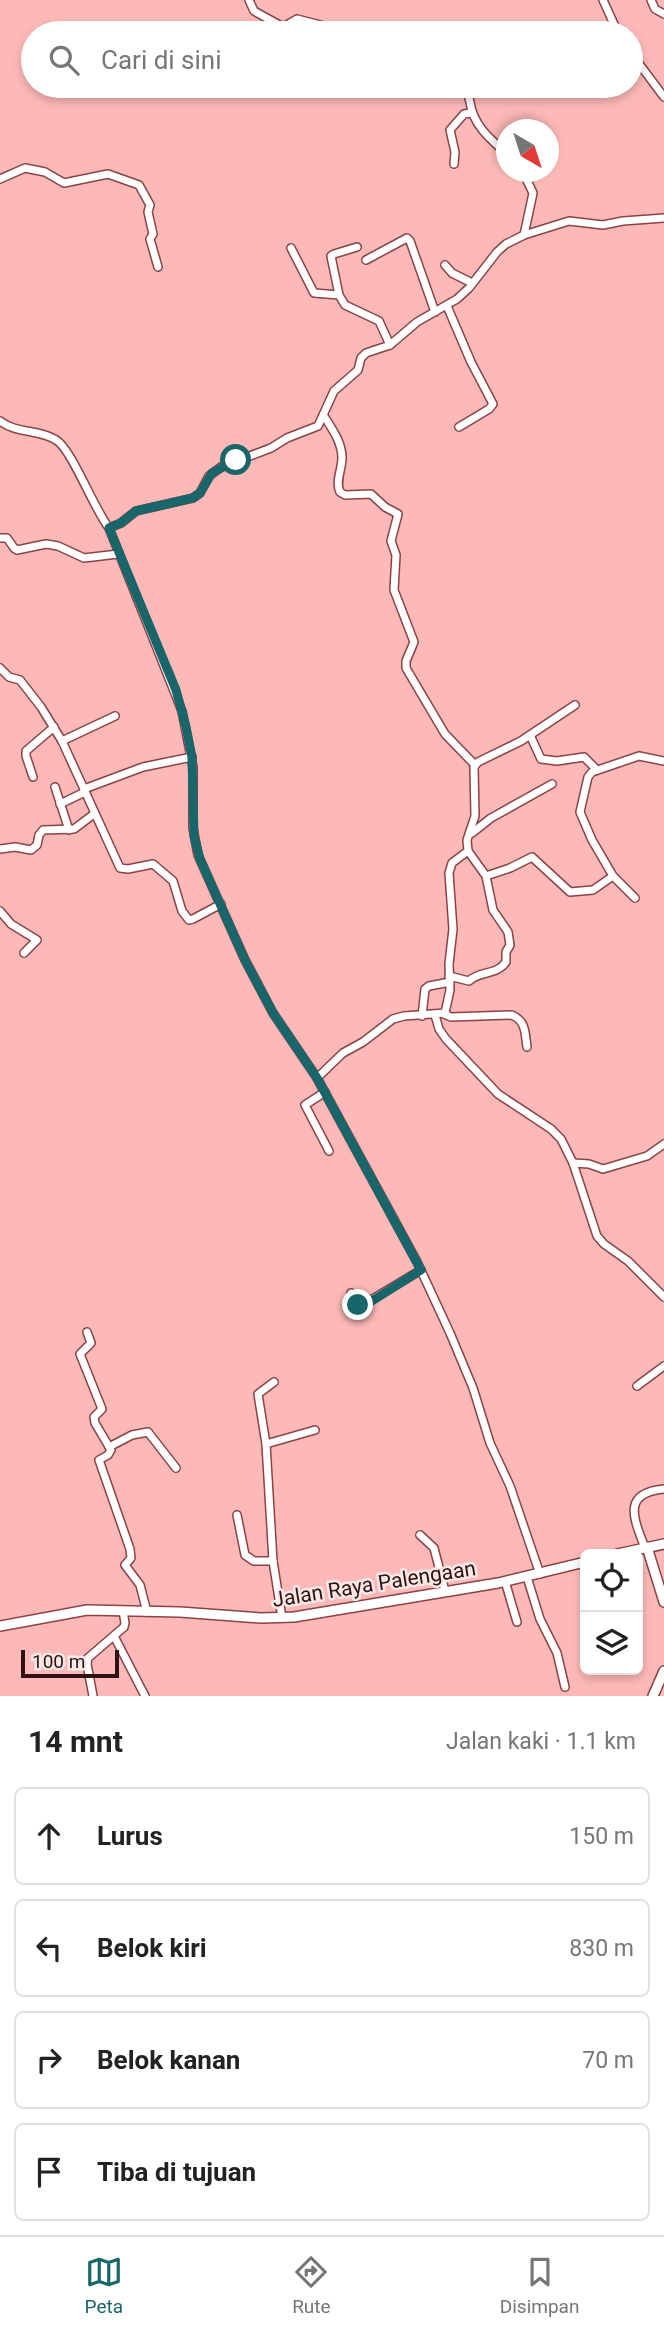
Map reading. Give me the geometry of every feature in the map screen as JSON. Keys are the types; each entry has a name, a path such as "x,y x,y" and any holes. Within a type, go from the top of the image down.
{"street":[{"path":"249,0 254,11 272,21"},
{"path":"603,0 613,21"},
{"path":"651,0 655,9 664,14"},
{"path":"643,69 664,97"},
{"path":"469,98 471,113 496,144"},
{"path":"454,164 455,152 450,130 464,114 471,113"},
{"path":"0,179 25,168 45,172 64,183 108,174 139,185 150,205 148,212 153,234 150,239 158,267"},
{"path":"524,234 533,193 528,182"},
{"path":"109,528 121,523 136,511 193,498 200,493 209,476 216,470 318,426 334,391 358,370 364,355 390,345 416,322 461,296 499,249 524,234 569,221 603,225 664,218"},
{"path":"366,260 407,238 435,312"},
{"path":"357,247 331,256 339,295 346,306 379,321 390,345"},
{"path":"291,248 315,295 339,295"},
{"path":"445,265 452,273 472,283"},
{"path":"447,306 493,404 489,410 459,427"},
{"path":"324,416 341,449 338,481 340,492 345,495 371,494 385,507 398,514 391,541 396,555 394,590 414,642 406,668 445,734 475,765"},
{"path":"0,421 16,430 44,435 58,441 64,447 92,502 109,528 176,690 192,757 195,844 245,960 273,1013 326,1092 421,1270 473,1388 490,1443 510,1486 540,1574"},
{"path":"0,538 9,539 17,550 46,544 58,546 84,558 118,554"},
{"path":"0,668 9,677 20,680 54,727 120,867 128,869 153,864 173,881 182,911 189,920 222,904"},
{"path":"475,765 530,735 575,705"},
{"path":"62,741 114,716"},
{"path":"33,777 25,754 28,748 54,727"},
{"path":"530,735 541,759 552,761 584,757 597,770"},
{"path":"635,898 613,876 580,812 588,777 597,770 639,755 664,761"},
{"path":"60,804 84,791 143,767 192,757"},
{"path":"422,1016 425,989 450,979 469,981 476,975 496,971 506,962 506,952 510,945 509,935 493,910 486,876 468,851 468,837 475,816 475,765"},
{"path":"468,837 491,818 552,785"},
{"path":"55,787 69,830"},
{"path":"0,849 31,850 37,845 43,830 76,828 94,814"},
{"path":"439,1015 447,1010 450,979 453,929 449,873 452,863 468,851"},
{"path":"486,876 532,857 570,892 593,890 613,876"},
{"path":"0,911 8,921 37,940 24,953"},
{"path":"439,1015 442,1034 464,1060 502,1097 556,1133 568,1150 597,1236 628,1261 664,1297"},
{"path":"317,1078 343,1053 363,1042 393,1019 404,1016 512,1015 523,1023 527,1046"},
{"path":"326,1092 305,1105 329,1151"},
{"path":"573,1163 589,1164 603,1169 647,1156 664,1144"},
{"path":"351,1293 359,1306 364,1306 421,1270"},
{"path":"87,1332 91,1343 80,1355 102,1409 94,1417 95,1423 110,1447 110,1452 99,1460 130,1549 131,1558 125,1565 140,1585 148,1612"},
{"path":"637,1386 664,1366"},
{"path":"274,1382 258,1394 266,1444 272,1561 282,1618"},
{"path":"266,1444 315,1430"},
{"path":"110,1447 132,1435 148,1432 176,1468"},
{"path":"664,1489 650,1490 635,1503 633,1510 664,1602"},
{"path":"237,1515 245,1555 254,1561 272,1561"},
{"path":"420,1535 434,1548 445,1591"},
{"path":"641,1549 664,1544"},
{"name":"Jalan Raya Palengaan","path":"0,1626 75,1611 282,1618 502,1582 580,1563"},
{"path":"527,1577 540,1619 553,1642 565,1687"},
{"path":"502,1582 517,1622"},
{"path":"93,1696 88,1658 125,1626 123,1611"},
{"path":"114,1636 145,1696"},
{"path":"653,1696 664,1671"}],"route":[{"path":"236,460 212,473 200,493 193,498 144,508 109,528 176,690 182,711 192,757 193,828 198,855 245,960 273,1013 317,1078 421,1270 364,1306 358,1305"}]}
